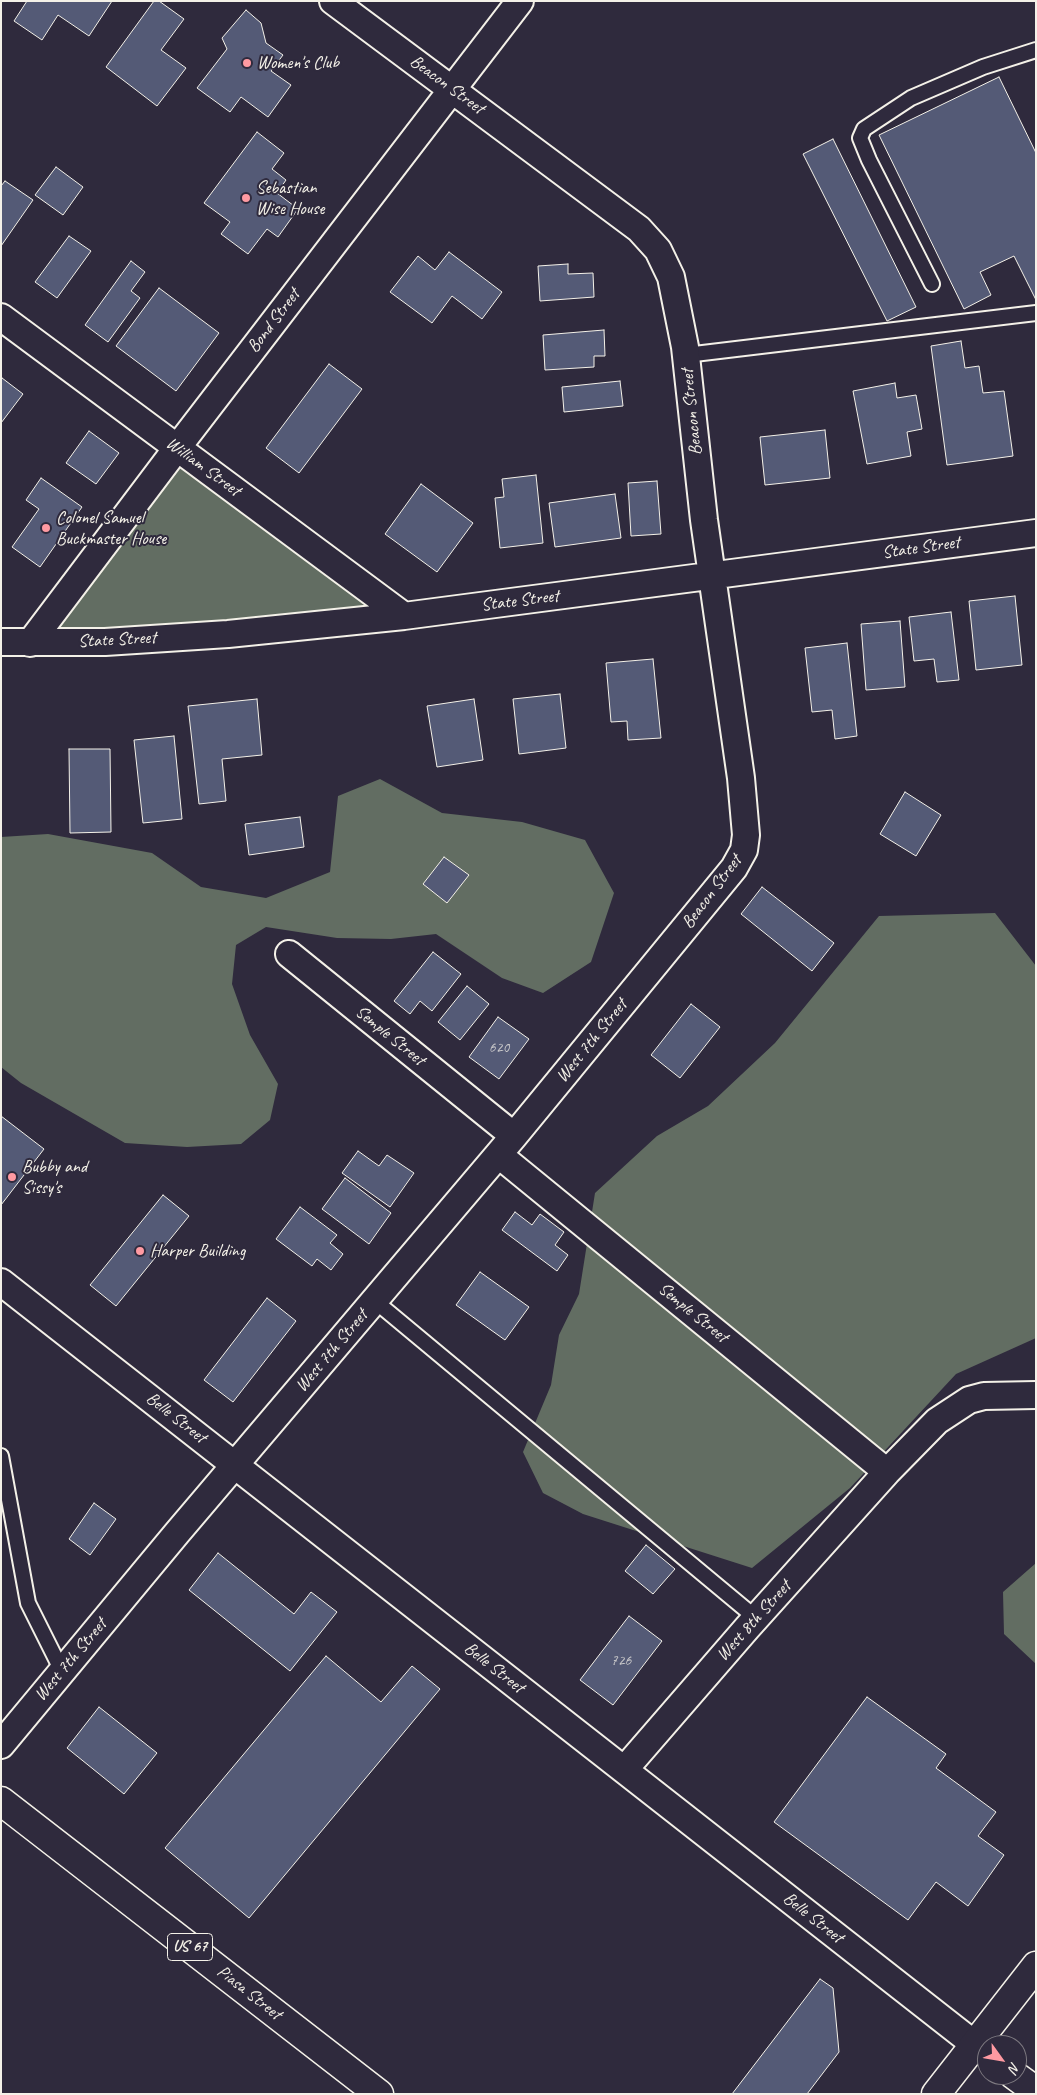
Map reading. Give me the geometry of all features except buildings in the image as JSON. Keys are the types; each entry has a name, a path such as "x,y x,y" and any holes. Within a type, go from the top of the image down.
{"main road":[{"name":"Piasa Street","path":"1,1801 373,2092"},
{"path":"990,2035 1036,1966"},
{"path":"936,2094 977,2053"}],"street":[{"name":"Beacon Street","path":"333,1 639,229 658,250 671,277 686,355 712,577 741,778 746,835 744,850 734,868 662,956"},
{"name":"Bond Street","path":"30,643 176,448 520,1"},
{"name":"William Street","path":"1,317 404,616"},
{"name":"State Street","path":"1,642 105,642 209,635 404,616 1036,533"},
{"name":"Semple Street","path":"289,954 506,1145 887,1472"},
{"name":"West 7th Street","path":"1,1745 506,1145 662,956"},
{"name":"Belle Street","path":"1,1282 977,2046"},
{"name":"West 8th Street","path":"624,1770 756,1618 887,1472 936,1421 969,1400 984,1396 1036,1395"}],"lane":[{"path":"932,284 860,138 864,129 912,98 983,66 1036,50"},
{"path":"686,355 1036,313"},
{"path":"375,1301 756,1618"},
{"path":"1,1456 28,1603 62,1671"}],"green space":[{"path":"180,459 386,610 47,632"},
{"path":"380,779 442,813 522,822 585,840 614,893 591,962 543,993 502,978 436,934 391,939 337,938 266,927 236,945 232,984 250,1035 278,1084 270,1120 241,1144 187,1147 125,1143 21,1083 1,1067 1,837 48,834 152,853 201,887 266,898 330,872 338,796"},
{"path":"995,913 1036,966 1036,1338 956,1374 850,1488 752,1568 583,1514 543,1493 523,1452 551,1385 559,1335 579,1294 595,1193 657,1136 708,1106 775,1043 879,916"},
{"path":"1036,1563 1036,1664 1004,1634 1003,1592"}],"place":[{"name":"Women's Club","path":"247,63"},
{"name":"Sebastian Wise House","path":"246,198"},
{"name":"Colonel Samuel Buckmaster House","path":"46,528"},
{"name":"Bubby and Sissy's","path":"12,1177"},
{"name":"Harper Building","path":"140,1251"}]}
